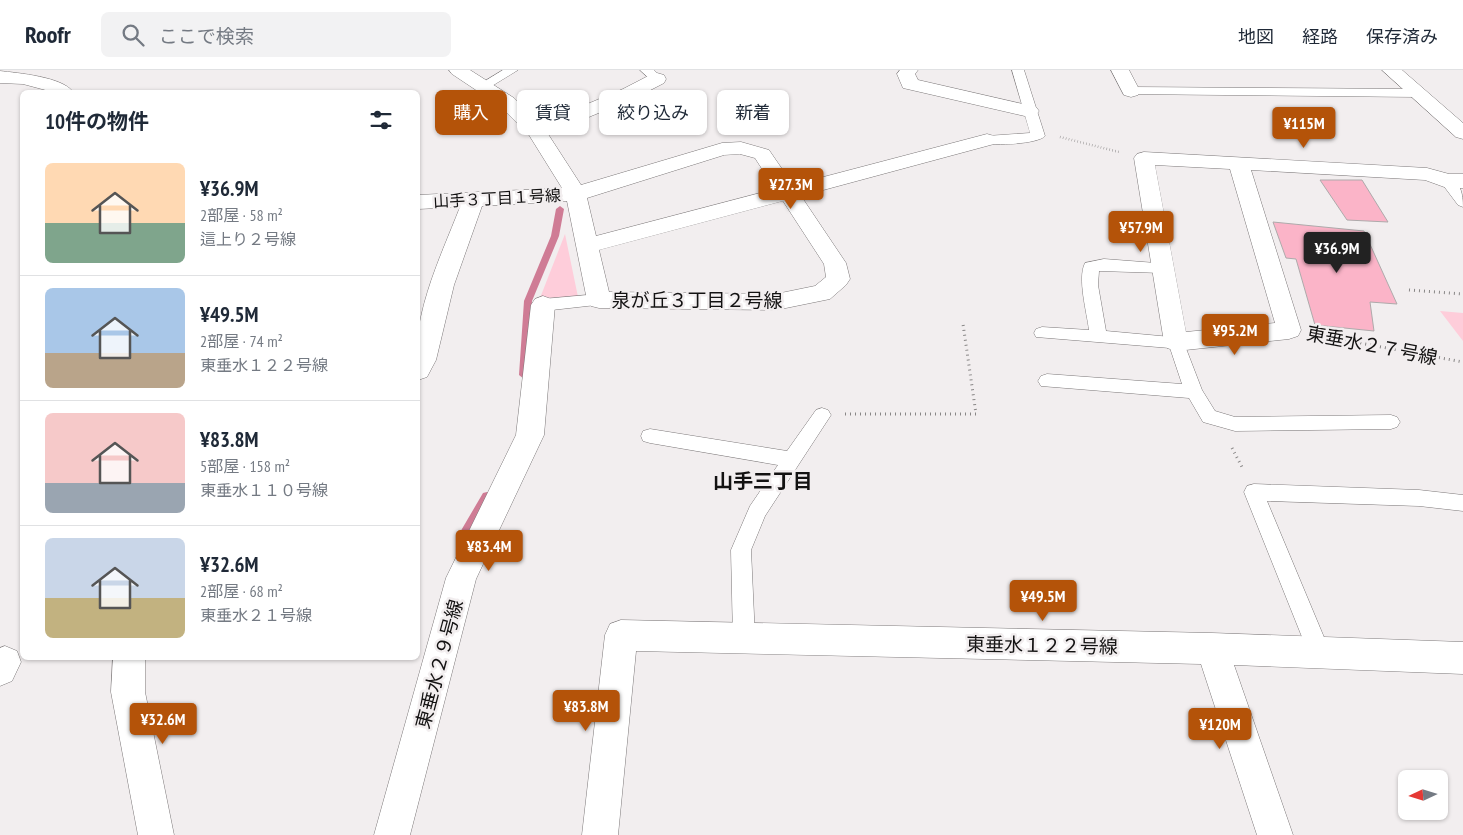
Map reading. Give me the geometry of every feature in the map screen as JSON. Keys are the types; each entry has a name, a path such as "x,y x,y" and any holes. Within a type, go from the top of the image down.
{"street":[{"path":"458,70 507,102 517,112"},
{"path":"1120,70 1131,91"},
{"path":"1391,70 1463,133"},
{"path":"907,72 910,84 1029,111"},
{"path":"0,77 32,74 62,90"},
{"path":"589,110 630,93 651,74"},
{"path":"539,135 576,194 600,300"},
{"path":"587,246 987,140"},
{"name":"泉が丘３丁目２号線","path":"576,194 722,149 741,148 762,154 835,263 838,279 822,293 776,302 600,300"},
{"path":"1176,342 1144,158 1427,174 1455,181"},
{"path":"1239,164 1290,330"},
{"name":"山手３丁目１号線","path":"420,202 473,201 576,194"},
{"path":"420,366 442,285 473,201"},
{"name":"東垂水２９号線","path":"392,835 461,578 530,435 543,306"},
{"name":"東垂水２７号線","path":"1176,342 1290,330"},
{"name":"東垂水１２２号線","path":"600,835 622,635 1212,649 1463,658"},
{"path":"1212,649 1275,835"},
{"path":"129,660 128,692 156,835"}],"lane":[{"path":"483,86 512,70"},
{"path":"987,140 1008,140 1038,136 1018,70"},
{"path":"1131,91 1418,93"},
{"path":"1455,181 1463,202"},
{"path":"1099,337 1097,315 1090,285 1091,267 1104,264 1163,268"},
{"name":"東垂水２９号線","path":"543,306 600,300"},
{"name":"東垂水２７号線","path":"1042,333 1176,342"},
{"path":"1176,342 1194,392 1209,417 1235,424 1391,422"},
{"path":"1047,381 1194,392"},
{"path":"744,638 741,550 758,512 822,414"},
{"path":"650,436 792,460"},
{"path":"1320,654 1254,492 1419,498 1463,503"}],"path":[{"path":"1038,136 1062,137 1144,158"},
{"path":"1410,290 1463,294"},
{"path":"822,414 976,414 963,324"},
{"name":"東垂水２７号線","path":"1290,330 1463,362"},
{"path":"1209,417 1228,441 1254,492"}],"shaded area":[{"path":"565,234 578,297 540,298"},
{"path":"1440,311 1463,313 1463,341"}],"building":[{"path":"1320,180 1362,180 1388,222 1347,220"},
{"path":"1273,222 1364,231 1397,304 1370,302 1374,331 1315,325 1296,259 1286,258"}],"waterway":[{"path":"524,375 528,301 555,236 560,209"},
{"path":"463,537 487,496"}],"district":[{"name":"山手三丁目","path":"763,481"}]}
